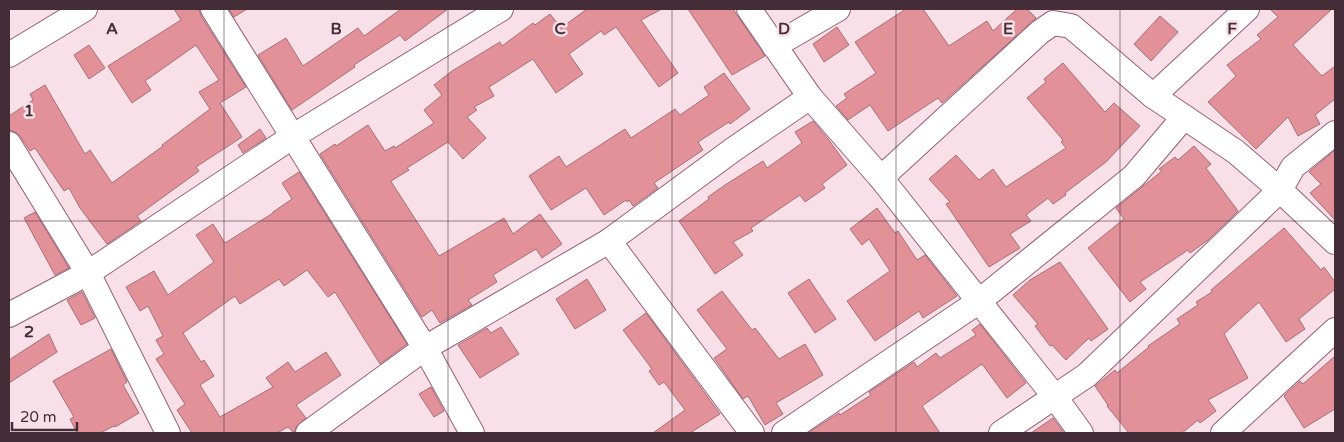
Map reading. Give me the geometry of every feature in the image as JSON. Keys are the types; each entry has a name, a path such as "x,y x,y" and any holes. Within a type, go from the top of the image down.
{"street":[{"path":"9,55 85,9"},
{"path":"213,9 425,348 472,433"},
{"path":"9,315 88,273 292,137 501,9"},
{"path":"749,9 810,97 881,178 978,302 1056,397 1081,433"},
{"path":"774,46 838,9"},
{"path":"1153,96 1247,9"},
{"path":"881,178 1040,32 1047,16 1071,26 1153,96 1236,152 1335,242"},
{"path":"308,433 425,348 609,241 734,149 810,97"},
{"path":"784,433 978,302 1134,176 1184,118"},
{"path":"1001,433 1087,375 1280,190 1293,167 1335,133"},
{"path":"9,144 88,273 168,433"},
{"path":"609,241 752,433"},
{"path":"1223,433 1335,330"}],"building":[{"path":"174,9 199,9 201,16 246,87 220,103 242,137 196,167 199,171 137,216 141,221 107,244 80,208 69,188 64,191 35,148 30,151 20,136 9,130 9,116 33,100 30,94 45,85 85,154 90,150 112,183 210,109 199,92 219,80 196,45 145,81 151,90 132,103 108,66 181,20"},
{"path":"229,9 247,9 234,17"},
{"path":"401,9 448,9 405,41 400,35 354,65 355,67 292,110 258,55 286,38 303,66 358,28 364,36"},
{"path":"587,9 662,9 641,20 678,73 659,87 616,27 604,35 601,31 569,54 583,74 556,93 533,59 489,87 494,96 474,107 477,110 467,117 486,138 463,159 448,142 407,168 409,170 391,181 439,256 504,218 513,234 540,214 562,244 542,258 536,249 493,275 497,282 468,300 472,305 440,323 432,310 422,317 320,154 368,125 385,151 394,146 395,148 434,123 424,110 442,95 434,85 452,71 500,42 502,46 533,23 535,25 550,14 561,28"},
{"path":"688,9 733,9 765,56 732,75"},
{"path":"906,9 923,9 949,46 987,21 993,31 1017,9 1027,9 1036,18 942,103 938,98 888,131 870,105 848,120 836,106 847,98 844,94 876,73 855,42"},
{"path":"1270,9 1332,9 1293,45 1322,76 1335,66 1335,99 1315,115 1320,124 1298,136 1288,117 1256,149 1208,102 1236,76 1227,65 1261,39 1257,35 1278,17"},
{"path":"1160,16 1178,32 1151,61 1134,44"},
{"path":"837,27 849,45 824,62 813,44"},
{"path":"89,45 105,68 89,79 74,55"},
{"path":"1063,63 1105,112 1114,103 1140,126 1106,162 1065,193 1066,195 1053,204 1048,198 1026,215 1031,221 1010,234 1020,248 989,267 946,204 950,202 929,179 956,155 979,180 993,169 1006,187 1066,148 1061,142 1063,140 1027,98 1046,82 1044,79"},
{"path":"724,73 750,109 730,124 729,122 698,142 703,150 654,183 658,188 633,206 629,200 627,202 626,200 604,215 586,188 551,210 529,176 559,156 566,167 625,129 631,138 675,109 680,115 709,95 704,87"},
{"path":"813,121 847,165 822,184 825,188 805,202 800,195 751,228 753,231 733,242 743,255 715,274 679,221 725,185 763,161 767,168 802,143 795,132"},
{"path":"260,129 266,138 243,153 238,145"},
{"path":"1194,146 1211,164 1206,168 1238,211 1208,240 1190,253 1188,250 1140,282 1146,289 1130,302 1088,248 1124,219 1116,208 1162,171 1159,169 1175,157 1178,160"},
{"path":"1335,150 1335,220 1310,193 1321,184 1309,172"},
{"path":"299,172 407,344 380,364 335,292 328,297 307,270 284,286 279,279 240,304 235,296 183,333 201,362 204,360 214,376 200,385 220,417 273,387 266,378 288,362 295,372 326,352 341,375 296,405 306,418 296,427 294,433 288,427 277,433 192,433 177,410 185,404 156,359 164,354 156,340 163,336 148,306 140,311 126,287 154,271 168,295 214,262 196,235 213,224 225,243 292,199 282,183"},
{"path":"877,208 895,233 898,231 917,260 925,255 957,296 923,318 919,311 875,341 847,301 890,271 869,239 862,245 850,229"},
{"path":"35,212 69,268 55,275 24,218"},
{"path":"1284,228 1321,270 1324,267 1335,282 1335,289 1299,319 1305,329 1286,342 1259,302 1224,334 1248,378 1208,400 1216,411 1200,423 1198,420 1182,433 1129,433 1107,406 1095,386 1115,370 1117,373 1148,346 1180,324 1177,319 1198,305 1196,302 1212,292 1211,290"},
{"path":"1060,262 1108,329 1091,341 1089,338 1066,360 1052,345 1050,346 1035,326 1038,324 1013,295 1030,280"},
{"path":"587,279 606,310 575,329 556,299"},
{"path":"809,279 836,319 815,333 788,293"},
{"path":"722,291 752,330 755,328 779,359 805,344 823,375 776,403 783,414 765,425 748,396 743,399 714,358 727,349 697,310"},
{"path":"82,292 95,318 81,325 67,300"},
{"path":"646,313 720,414 690,433 653,433 685,410 664,382 659,385 649,371 652,369 623,330"},
{"path":"980,324 1026,383 1007,398 982,364 922,406 940,433 808,433 871,395 869,392 914,362 917,367 936,353 940,358 976,335 972,330"},
{"path":"501,327 519,354 480,378 458,345 487,328 491,333"},
{"path":"49,334 57,352 9,383 9,360"},
{"path":"111,349 127,382 123,385 139,413 115,427 100,433 77,433 70,419 74,417 53,381"},
{"path":"1335,356 1335,409 1304,428 1284,396 1300,381 1303,384"},
{"path":"431,387 444,411 434,417 419,394"},
{"path":"1053,418 1064,433 1031,433"}]}
